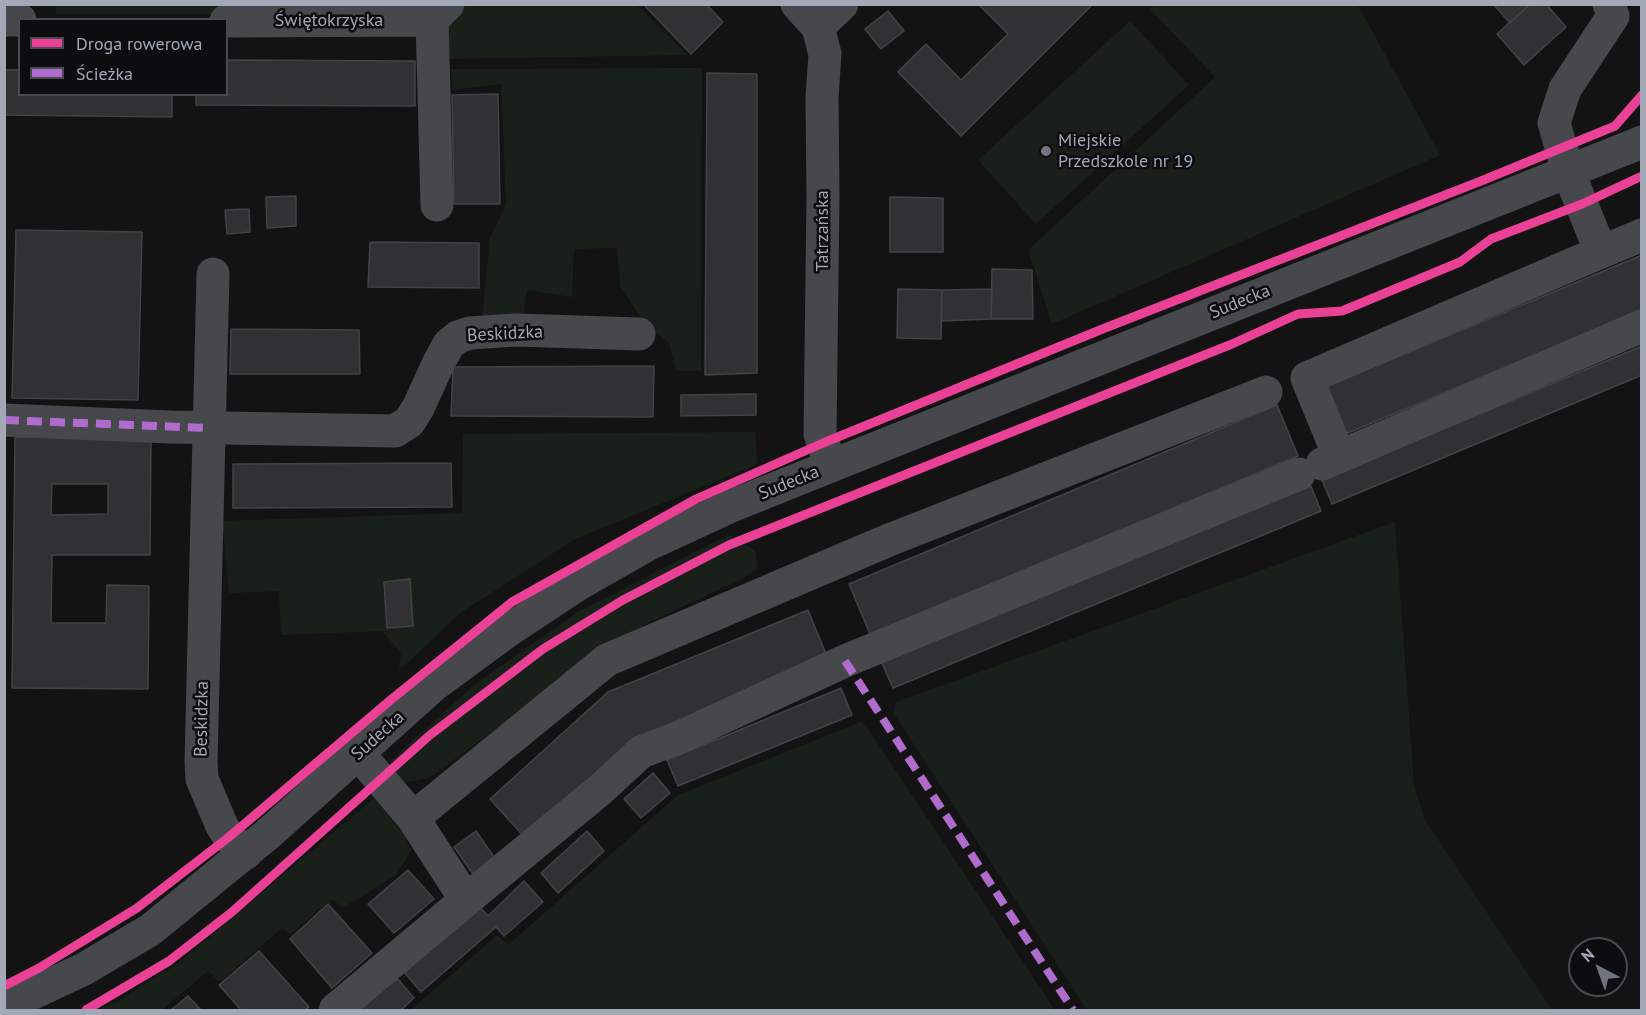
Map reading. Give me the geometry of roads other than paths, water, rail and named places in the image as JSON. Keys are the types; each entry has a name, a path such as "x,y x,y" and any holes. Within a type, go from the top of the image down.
{"street":[{"path":"808,16 842,4"},
{"path":"1601,252 1568,171 1554,123 1565,89 1613,16 1609,4"},
{"name":"Świętokrzyska","path":"228,21 440,12 437,205"},
{"name":"Tatrzańska","path":"808,16 825,54 822,97 820,434 831,466"},
{"name":"Sudecka","path":"18,1002 84,969 150,930 246,853 434,685 509,630 577,585 659,540 729,507 1641,142"},
{"path":"1320,464 1307,378 1641,235"},
{"name":"Beskidzka","path":"213,274 201,762 202,779 222,826 246,853"},
{"path":"335,1011 601,789 641,752 680,738 845,661 1320,464 1641,326"},
{"name":"Beskidzka","path":"208,428 394,431 409,422 449,344 458,336 516,330 639,334"},
{"path":"413,818 607,660 889,540 1266,392"},
{"path":"4,420 208,428"},
{"path":"358,753 413,818 466,900"}],"place":[{"name":"Miejskie Przedszkole nr 19","path":"1046,151"}]}
